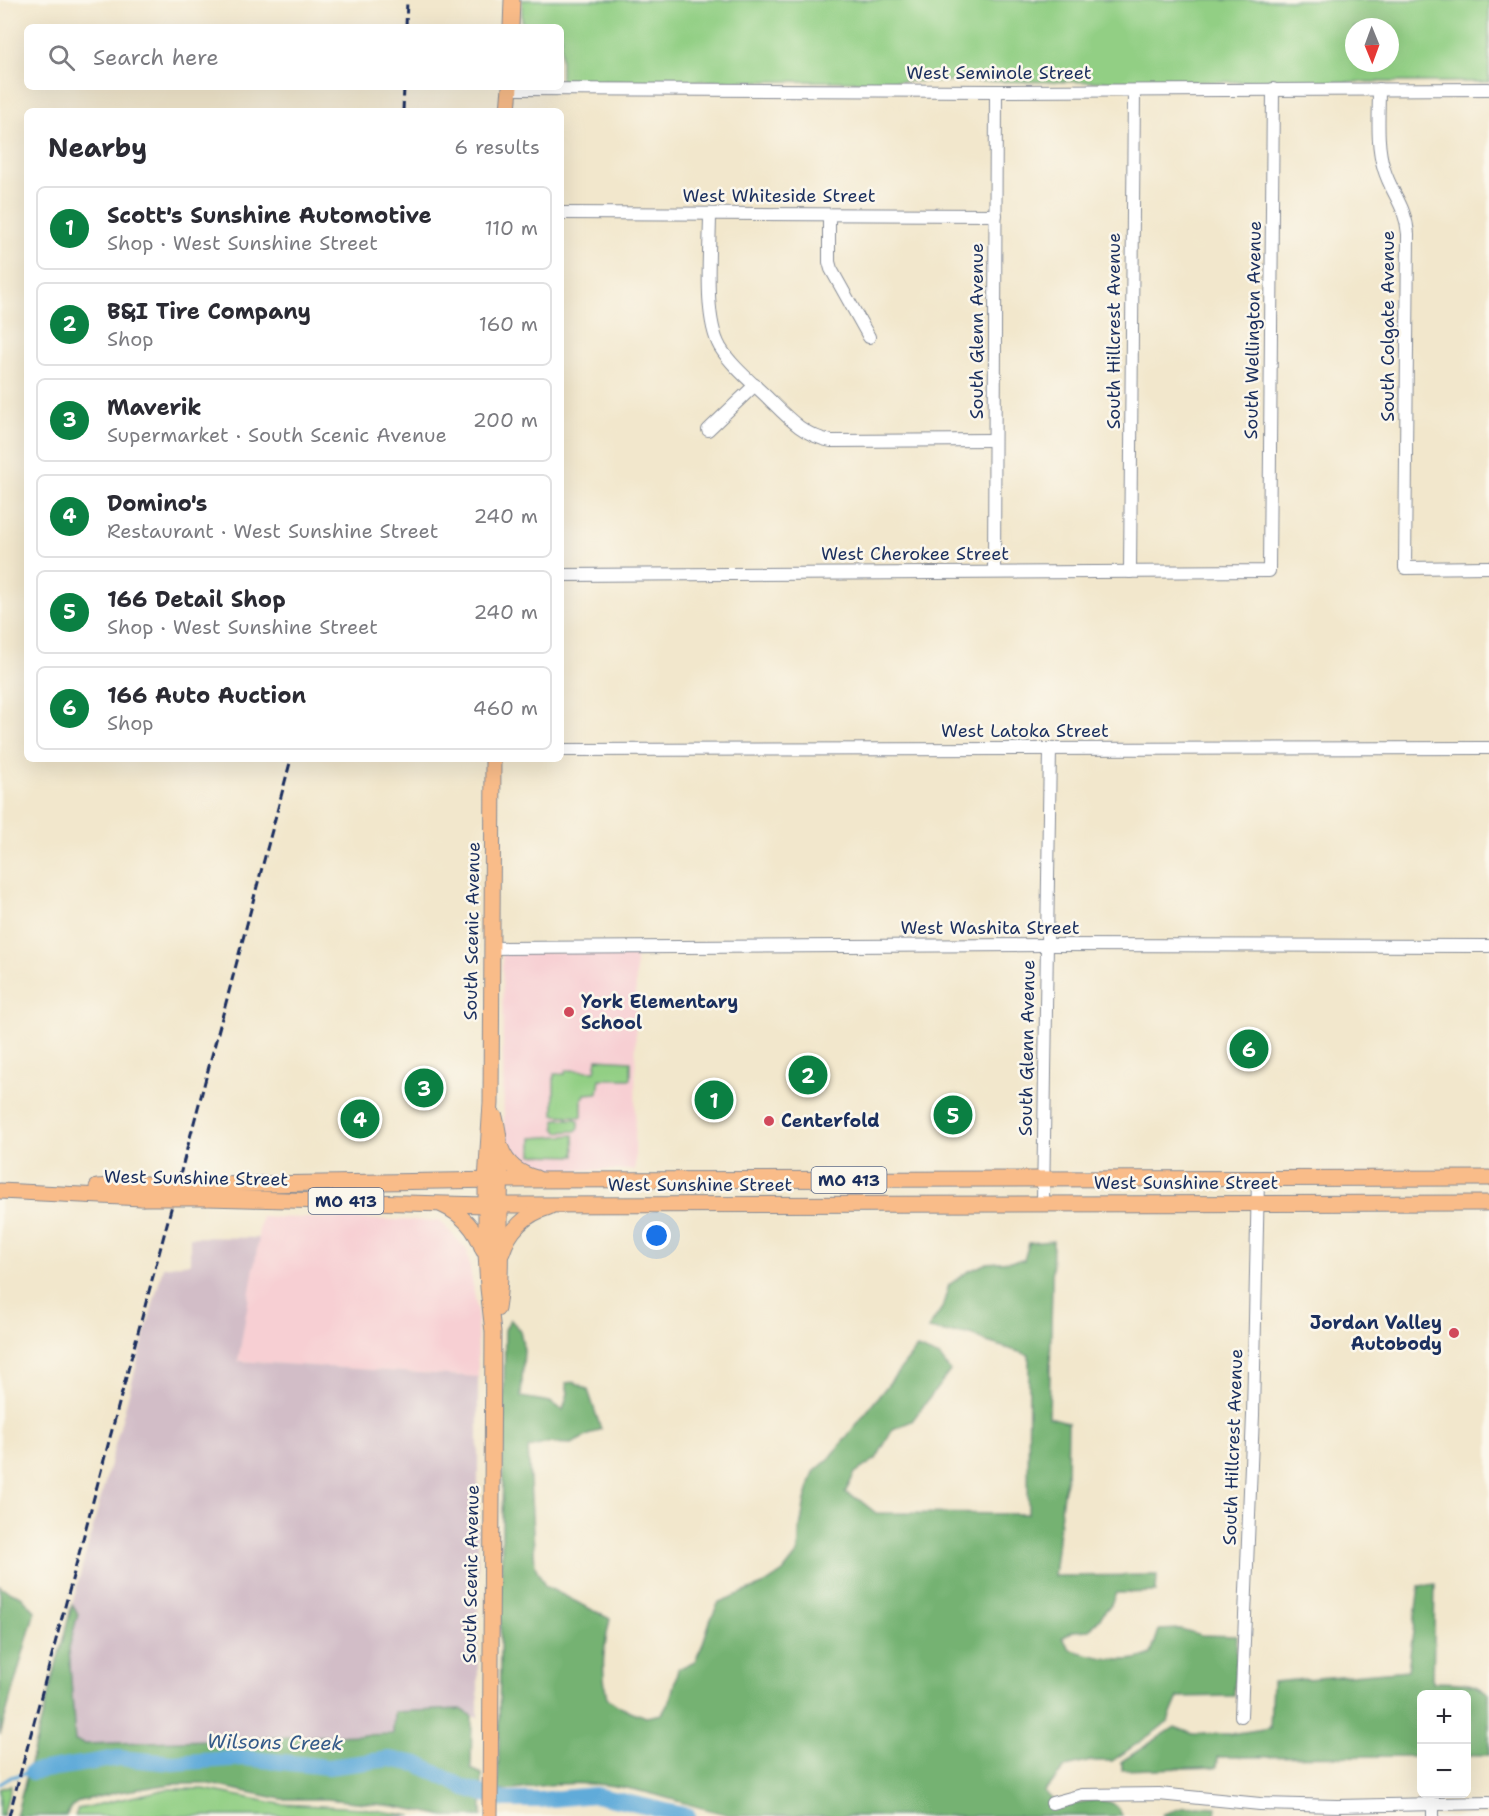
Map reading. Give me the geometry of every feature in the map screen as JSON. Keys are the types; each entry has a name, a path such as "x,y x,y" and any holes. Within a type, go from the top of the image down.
{"main road":[{"path":"512,0 512,24"},
{"path":"508,108 510,90"},
{"name":"South Scenic Avenue","path":"490,1816 493,1332 497,1304 493,1261 491,1103 493,762"},
{"path":"450,1182 464,1178 473,1170 493,1142 516,1169 544,1180"},
{"name":"West Sunshine Street","path":"0,1191 208,1191 544,1180 1489,1178"},
{"name":"West Sunshine Street","path":"208,1191 493,1205 1489,1203"},
{"path":"440,1203 459,1214 470,1226 493,1261 517,1226 535,1213 560,1204"}],"street":[{"name":"West Seminole Street","path":"564,88 996,91 1489,89"},
{"name":"South Wellington Avenue","path":"1269,571 1273,89"},
{"name":"South Colgate Avenue","path":"1379,89 1381,159 1386,176 1402,206 1408,234 1405,568 1489,567"},
{"name":"South Glenn Avenue","path":"994,572 996,91"},
{"name":"South Hillcrest Avenue","path":"1130,572 1134,91"},
{"name":"West Whiteside Street","path":"564,213 996,215"},
{"path":"710,214 709,307 716,338 723,351 795,425 809,434 839,441 994,440"},
{"path":"829,215 831,269 869,337"},
{"path":"708,430 755,385"},
{"name":"West Cherokee Street","path":"564,574 1269,571"},
{"name":"West Latoka Street","path":"564,750 1489,748"},
{"name":"South Glenn Avenue","path":"1042,1203 1050,749"},
{"name":"West Washita Street","path":"491,948 1046,945 1489,946"},
{"name":"South Hillcrest Avenue","path":"1241,1716 1253,1415 1258,1178"},
{"path":"1052,1803 1082,1795 1159,1794 1337,1811 1433,1810 1489,1803"}],"shaded area":[{"name":"York Elementary School","path":"636,951 635,1170 536,1170 520,1163 509,1153 504,1132 502,953"},
{"path":"261,1217 440,1221 467,1250 477,1310 478,1377 238,1361"},
{"path":"190,1237 259,1238 238,1361 478,1377 478,1717 461,1709 395,1712 394,1733 85,1744 75,1741 69,1648 78,1614 72,1605 163,1267 190,1263"}],"green space":[{"path":"522,0 1489,0 1489,82 564,81 564,24 522,24"},
{"path":"597,1059 631,1061 631,1079 600,1079 598,1093 585,1094 582,1097 582,1117 554,1115 554,1074 565,1074 566,1070 595,1071"},
{"path":"557,1119 576,1119 579,1121 579,1128 575,1131 558,1132 555,1128"},
{"path":"574,1135 575,1156 532,1155 532,1138"},
{"path":"1053,1241 1049,1417 1068,1422 1067,1478 1063,1493 1054,1576 1157,1575 1156,1592 1116,1593 1111,1604 1090,1630 1073,1631 1062,1638 1071,1650 1101,1657 1132,1660 1151,1654 1159,1630 1181,1629 1201,1635 1237,1636 1234,1696 1178,1697 1168,1721 1157,1730 1112,1761 1091,1761 1066,1767 1044,1792 1063,1807 1083,1802 1105,1801 1118,1807 1122,1816 734,1816 644,1792 608,1785 564,1784 498,1790 505,1330 510,1319 520,1330 524,1350 521,1397 550,1402 563,1410 568,1393 566,1383 575,1382 588,1390 601,1429 571,1444 548,1443 528,1448 535,1566 545,1586 610,1619 604,1658 607,1698 620,1707 646,1717 662,1714 670,1700 678,1669 695,1661 719,1602 765,1584 783,1572 798,1553 805,1500 814,1472 830,1458 917,1348 940,1357 950,1371 912,1421 893,1429 876,1459 855,1473 845,1493 858,1499 876,1513 1028,1514 1029,1355 987,1342 970,1334 928,1329 942,1308 949,1285 967,1272 987,1263 1024,1260 1029,1243"},
{"path":"1435,1584 1433,1682 1469,1684 1489,1694 1489,1755 1471,1755 1471,1690 1417,1690 1417,1756 1218,1757 1217,1767 1122,1770 1122,1761 1175,1727 1193,1734 1231,1734 1270,1728 1272,1682 1408,1670 1419,1586"},
{"path":"0,1585 1,1588 21,1596 35,1611 0,1735"},
{"path":"72,1605 78,1614 69,1648 75,1741 85,1744 393,1734 394,1712 461,1709 472,1716 471,1769 482,1774 482,1816 446,1816 394,1806 327,1799 281,1799 209,1784 172,1784 80,1801 71,1807 66,1816 16,1816"},
{"path":"11,1785 3,1816 0,1816 0,1789"},
{"path":"167,1789 204,1789 280,1804 362,1808 412,1816 75,1816 78,1809"},
{"path":"1185,1807 1216,1807 1215,1816 1162,1816"}],"waterway":[{"name":"Wilsons Creek","path":"32,1772 118,1758 173,1763 244,1758 328,1767 389,1759 418,1764 465,1788 505,1800 540,1800 595,1795 688,1816"},
{"path":"0,1784 11,1777 32,1772"}],"railway":[{"path":"406,24 407,0"},
{"path":"403,108 404,90"},
{"path":"9,1816 290,762"}],"place":[{"name":"York Elementary School","path":"569,1012"},
{"name":"166 Auto Auction","path":"1249,1049"},
{"name":"B&I Tire Company","path":"808,1075"},
{"name":"Maverik","path":"424,1088"},
{"name":"Scott's Sunshine Automotive","path":"714,1100"},
{"name":"166 Detail Shop","path":"953,1115"},
{"name":"Domino's","path":"360,1119"},
{"name":"Centerfold","path":"769,1121"},
{"name":"Jordan Valley Autobody","path":"1454,1333"}]}
